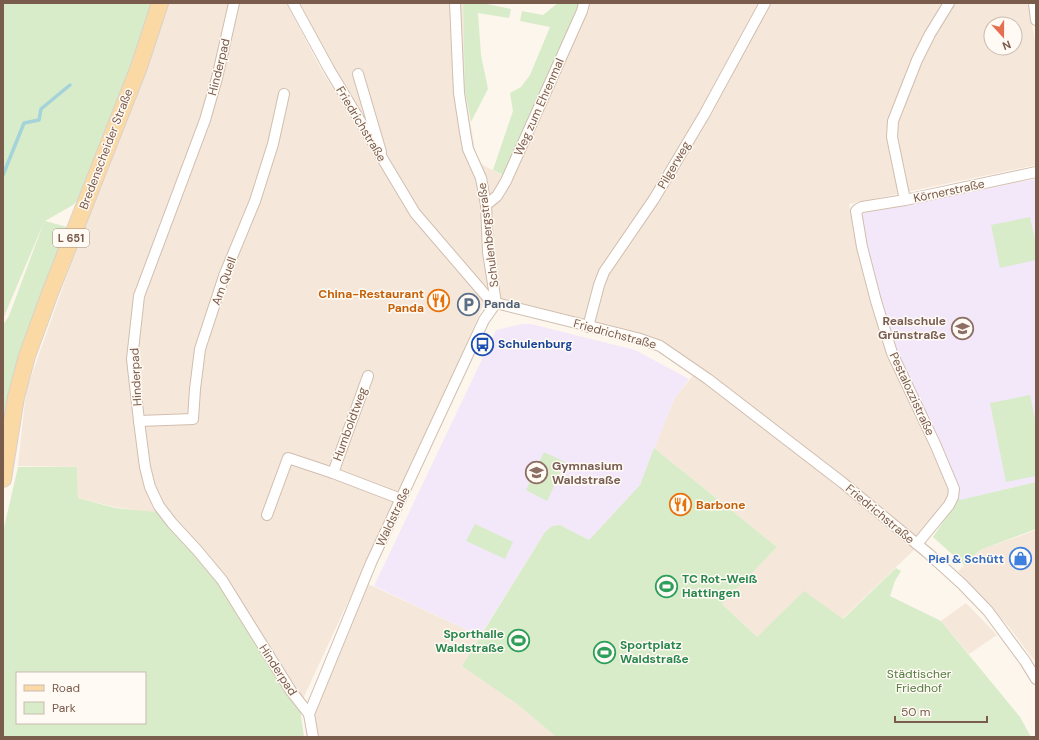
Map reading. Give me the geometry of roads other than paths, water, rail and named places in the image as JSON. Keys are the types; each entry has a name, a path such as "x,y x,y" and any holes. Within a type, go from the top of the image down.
{"main road":[{"name":"Bredenscheider Straße","path":"3,479 16,397 27,356 50,293 139,67 160,3"}],"street":[{"name":"Hinderpad","path":"234,3 217,78 205,120 139,296 132,359 146,472 150,487 159,506 172,524 197,550 222,580 291,691 309,714"},
{"name":"Schulenbergstraße","path":"456,3 460,93 465,132 468,149 481,178 486,205 488,252 496,303"},
{"name":"Weg zum Ehrenmal","path":"486,205 497,196 506,180 582,11 584,3"},
{"name":"Pilgerweg","path":"588,327 604,272 654,199 704,115 765,3"},
{"name":"Körnerstraße","path":"949,3 930,34 917,60 893,121 892,138 905,200 1036,172"},
{"path":"1034,3 1036,20"},
{"name":"Friedrichstraße","path":"295,5 329,69 384,164 415,213 488,298 496,303 588,327 638,338 660,346 721,388 843,483 917,544 962,584 988,611 1036,679"},
{"path":"358,74 384,164"},
{"name":"Am Quell","path":"139,421 193,419 200,349 224,276 255,201 273,144 284,94"},
{"name":"Pestalozzistraße","path":"905,200 862,207 857,210 856,214 862,247 876,302 892,353 936,446 954,489 953,497 949,505 917,544"},
{"name":"Waldstraße","path":"309,714 371,563 484,320 496,303"},
{"name":"Humboldtweg","path":"333,473 368,376"},
{"name":"Humboldtweg","path":"267,515 288,458 333,473 401,499"},
{"path":"309,714 313,737"}],"waterway":[{"path":"3,175 24,123 39,120 41,109 70,85"}],"place":[{"name":"China-Restaurant Panda","path":"439,301"},
{"name":"Panda","path":"469,304"},
{"name":"Realschule Grünstraße","path":"962,328"},
{"name":"Schulenburg","path":"482,344"},
{"name":"Gymnasium Waldstraße","path":"536,473"},
{"name":"Barbone","path":"681,505"},
{"name":"Piel & Schütt","path":"1020,559"},
{"name":"TC Rot-Weiß Hattingen","path":"666,586"},
{"name":"Sporthalle Waldstraße","path":"519,641"},
{"name":"Sportplatz Waldstraße","path":"604,652"}],"park label":[{"name":"Städtischer Friedhof","path":"919,681"}]}
